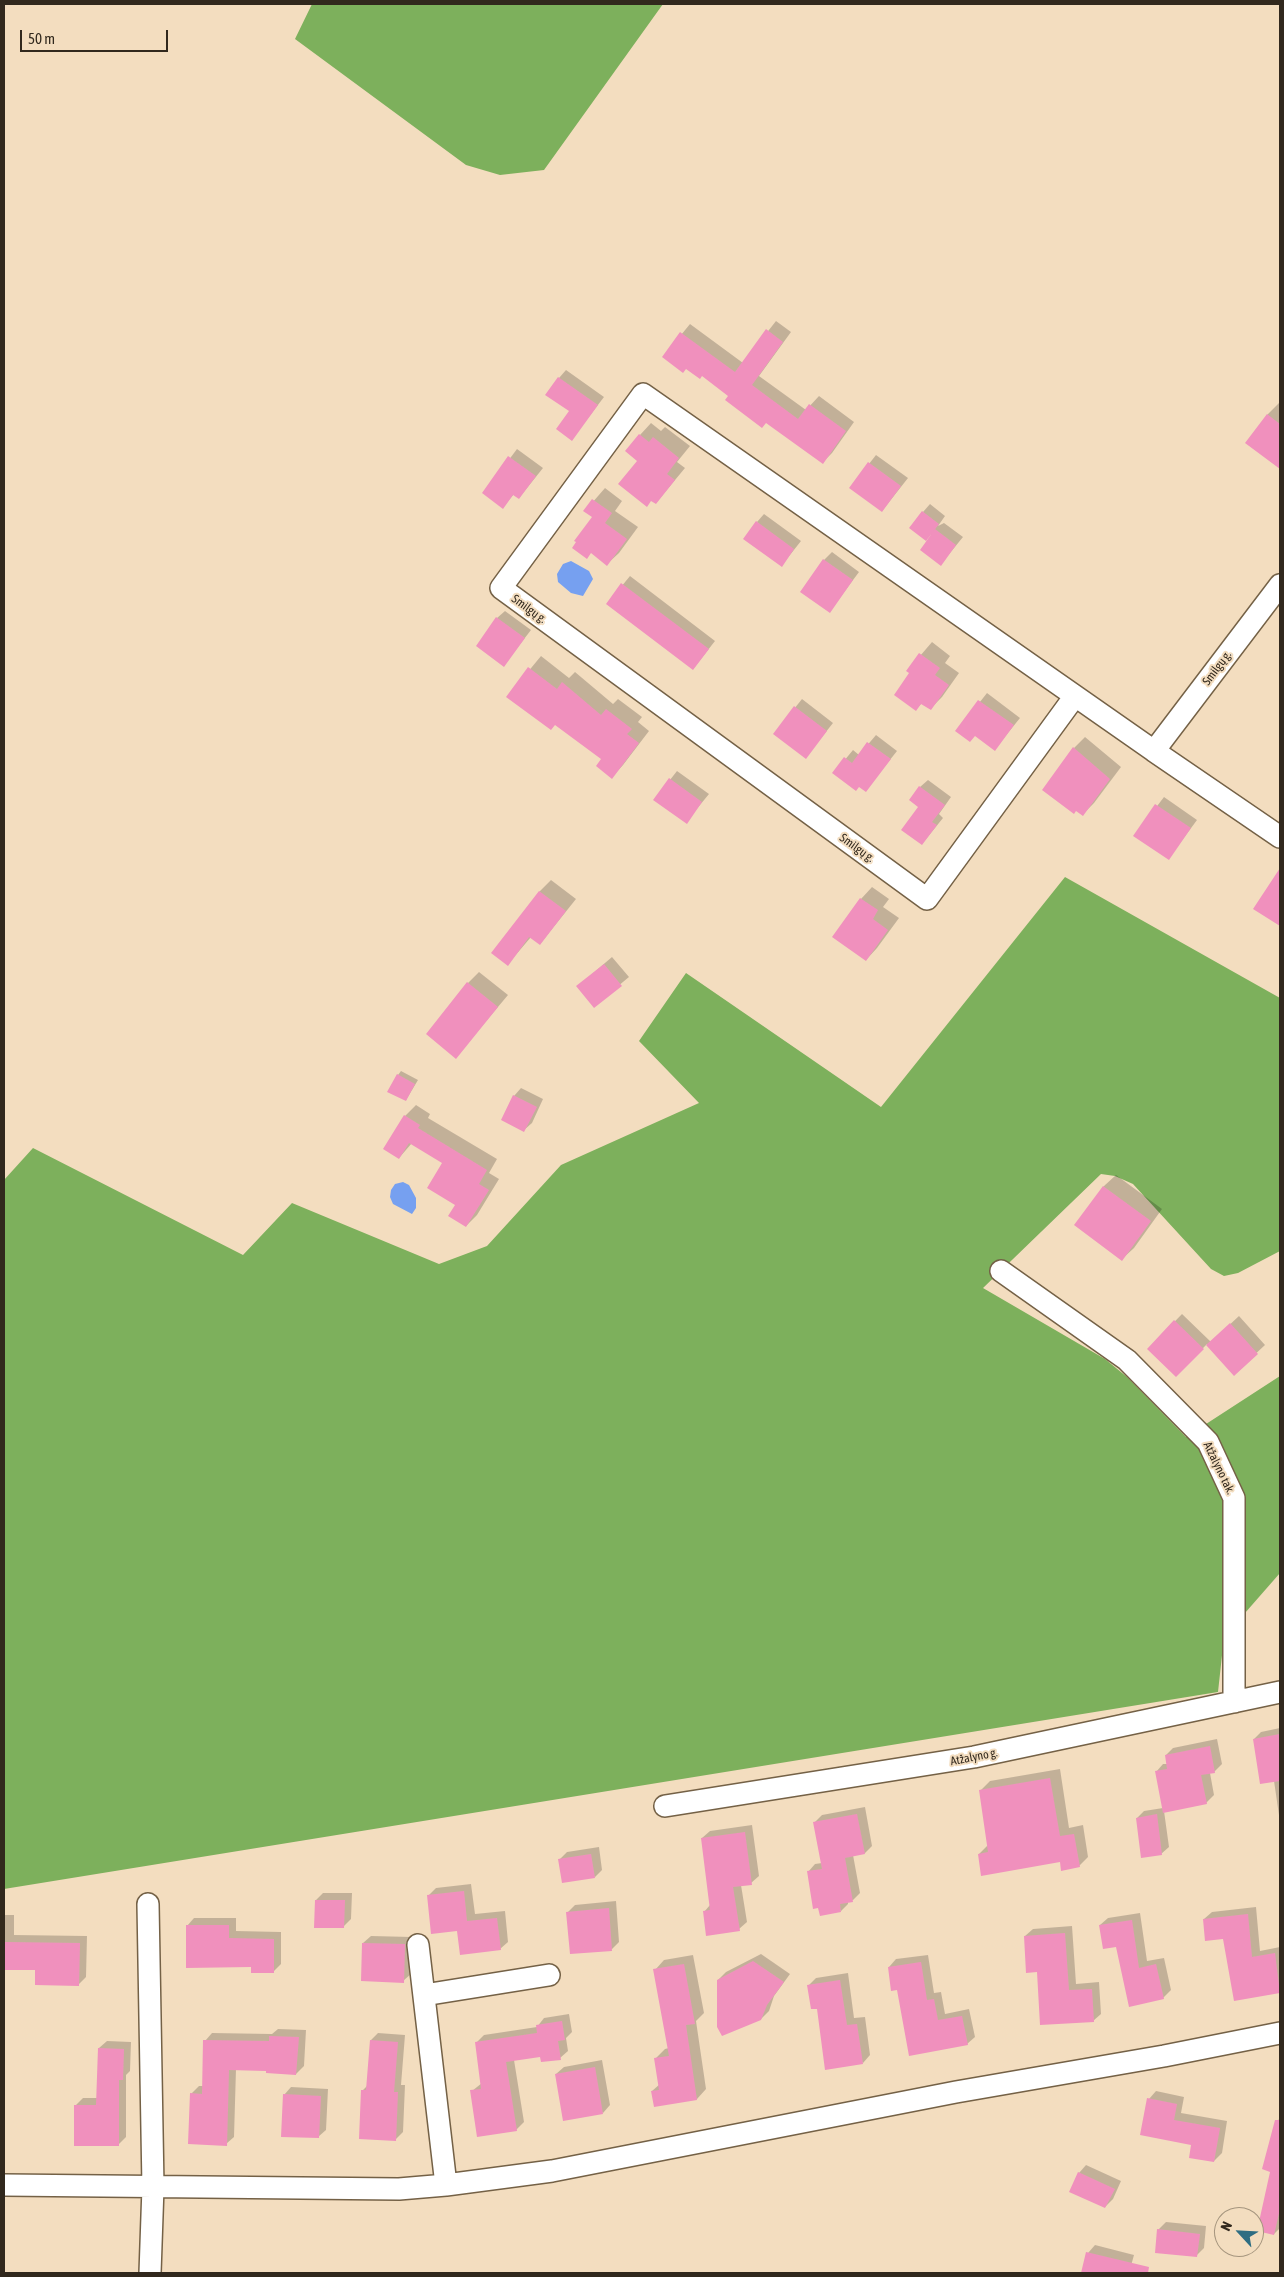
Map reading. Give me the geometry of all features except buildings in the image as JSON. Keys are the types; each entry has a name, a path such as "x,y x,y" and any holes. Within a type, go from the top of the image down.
{"street":[{"name":"Smilgų g.","path":"1076,696 927,899 501,588 643,394 1280,837"},
{"name":"Smilgų g.","path":"1154,751 1280,585"},
{"name":"Atžalyno tak.","path":"1002,1272 1127,1360 1208,1442 1234,1498 1234,1702"},
{"name":"Atžalyno g.","path":"665,1806 974,1758 1280,1692"},
{"path":"148,1904 153,2187 150,2273"},
{"path":"418,1945 446,2185"},
{"path":"424,1995 548,1975"},
{"path":"4,2185 399,2188 446,2185 552,2171 956,2092 1164,2056 1280,2033"}],"green space":[{"path":"312,4 663,4 544,170 500,175 466,165 295,39"},
{"path":"1065,877 1280,998 1280,1251 1238,1273 1224,1276 1211,1269 1133,1184 1115,1176 1101,1174 983,1288 1105,1359 1127,1377 1186,1437 1280,1376 1280,1573 1224,1637 1218,1692 4,1889 4,1180 33,1148 243,1255 292,1203 439,1264 487,1246 561,1165 699,1103 639,1041 686,973 881,1107"}],"water":[{"path":"571,561 589,571 593,579 583,596 571,593 558,582 557,574 563,564"},
{"path":"403,1182 409,1185 416,1198 416,1208 412,1214 393,1204 390,1197 391,1190 395,1184"}]}
